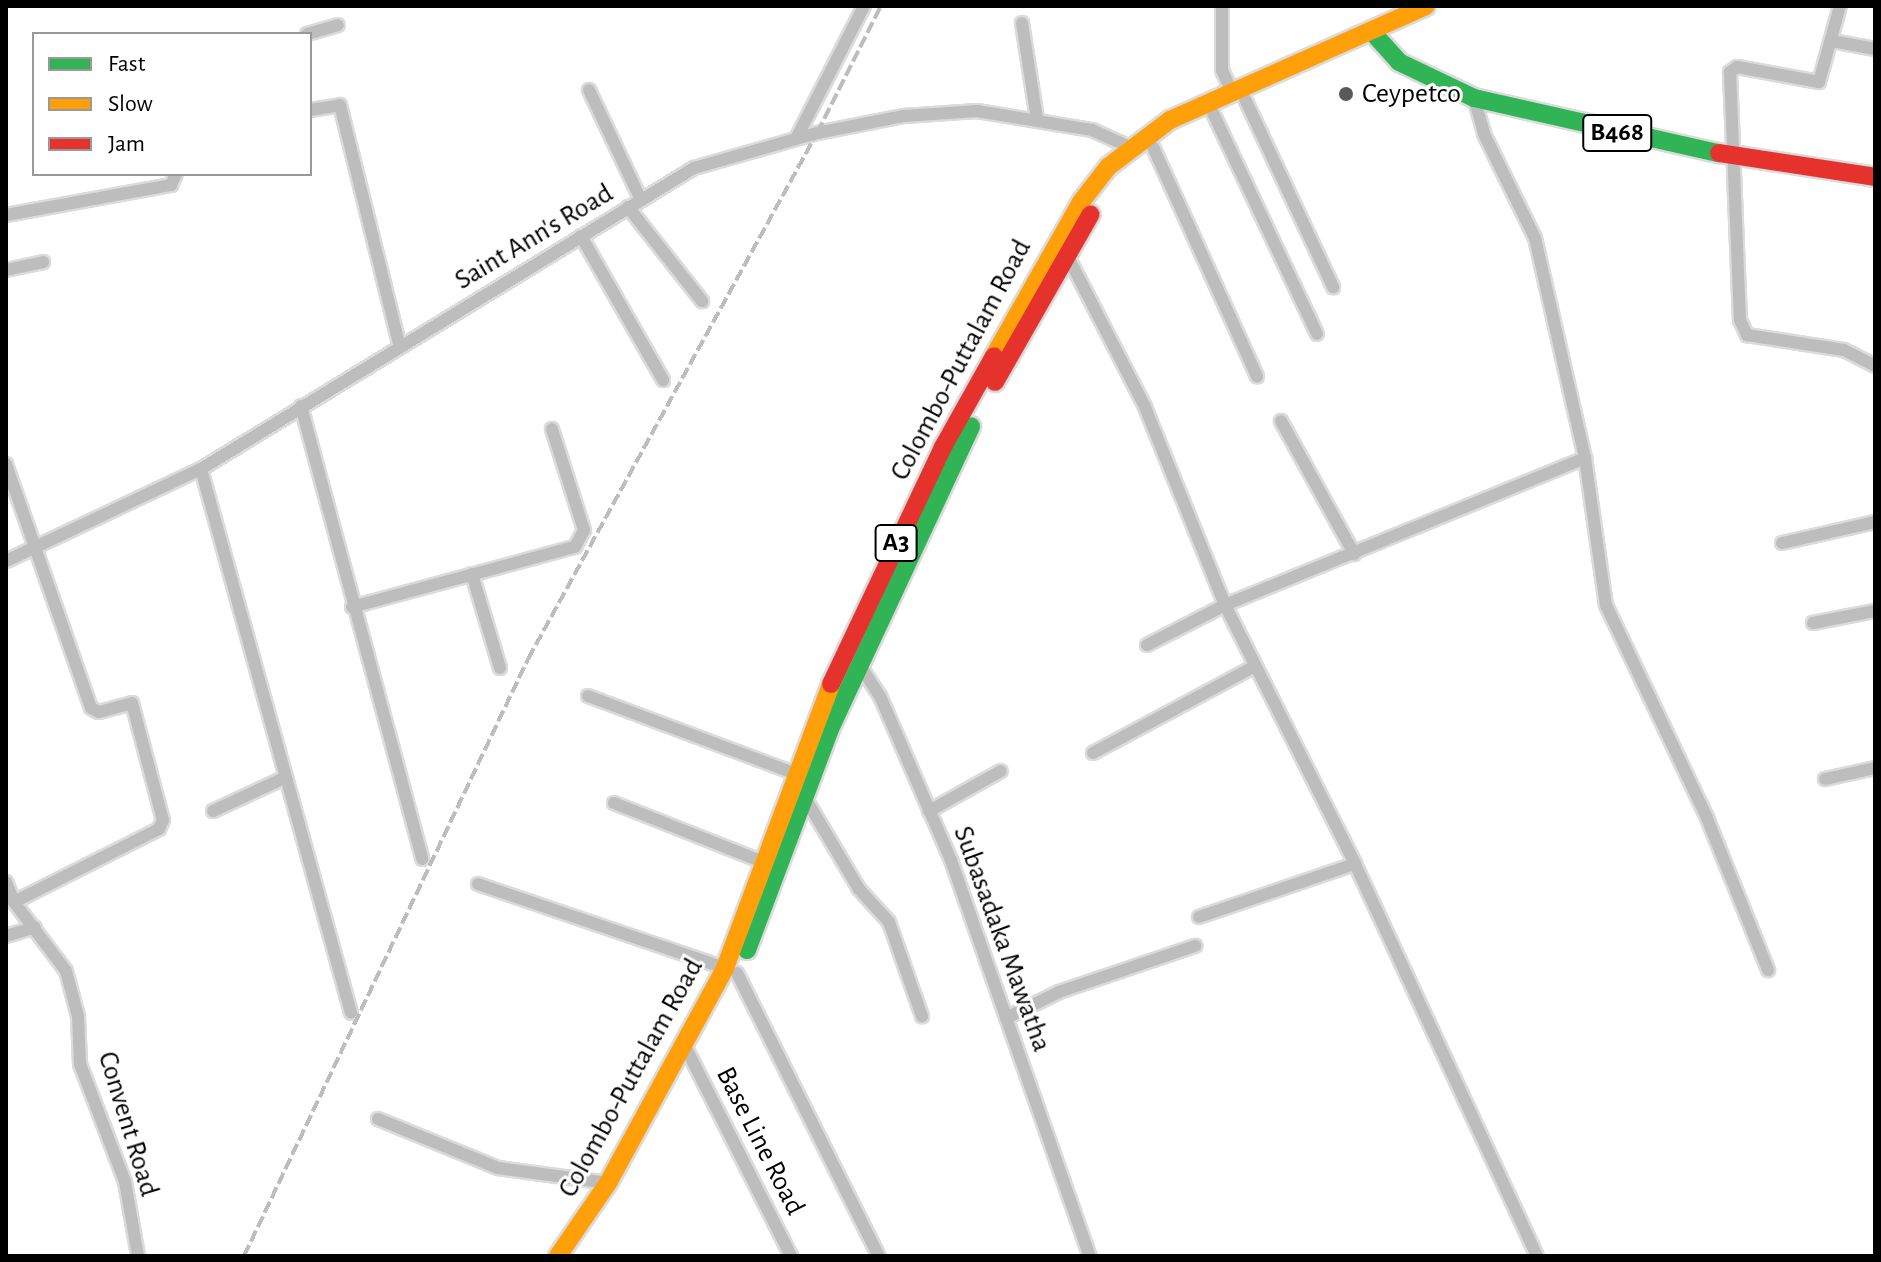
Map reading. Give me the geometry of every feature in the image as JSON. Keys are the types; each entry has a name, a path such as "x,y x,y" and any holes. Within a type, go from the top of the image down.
{"main road":[{"name":"Colombo-Puttalam Road","path":"1376,37 1426,6"},
{"name":"Colombo-Puttalam Road","path":"731,971 763,862 793,777 963,441 1088,218 1170,120 1376,37 1441,6"},
{"name":"B468","path":"1376,37 1417,74 1474,98 1735,157 1875,177"},
{"name":"Colombo-Puttalam Road","path":"577,1256 690,1054 731,971 804,796 852,658 943,447 1051,250 1081,202 1142,150 1213,113 1238,95"},
{"name":"Colombo-Puttalam Road","path":"558,1256 690,1054"}],"street":[{"path":"797,137 864,6"},
{"path":"1222,6 1222,70 1238,95 1333,287"},
{"path":"1840,6 1819,82 1737,67 1730,72 1740,320 1747,335 1844,350 1875,366"},
{"path":"1022,23 1037,119"},
{"path":"312,33 338,25"},
{"path":"1832,41 1875,49"},
{"path":"589,90 641,200"},
{"path":"1474,98 1484,134 1535,238 1585,458 1606,605 1707,818 1768,970"},
{"path":"312,110 340,105 400,347"},
{"name":"Saint Ann's Road","path":"6,561 201,469 694,168 797,137 904,116 977,111 1092,130 1142,150"},
{"path":"1213,113 1317,334"},
{"path":"1142,150 1257,376"},
{"path":"6,215 171,185 175,176"},
{"path":"628,207 702,301"},
{"path":"581,236 663,380"},
{"path":"1067,255 1145,407 1225,605 1355,864 1537,1256"},
{"path":"6,270 43,262"},
{"path":"301,406 352,607 422,859"},
{"path":"1281,421 1354,554"},
{"path":"352,607 569,550 582,538 552,429"},
{"path":"1147,645 1225,605 1585,458"},
{"path":"6,464 91,708 99,712 132,703 163,825 14,902"},
{"path":"201,469 282,779 351,1013"},
{"path":"1782,543 1875,522"},
{"path":"472,574 500,668"},
{"path":"1813,623 1875,611"},
{"name":"Subasadaka Mawatha","path":"852,658 880,696 929,811 1090,1256"},
{"path":"1093,753 1255,666"},
{"path":"588,696 793,777 859,889 889,922 922,1016"},
{"path":"1825,779 1875,768"},
{"path":"929,811 1001,771"},
{"path":"213,811 282,779"},
{"path":"614,803 763,862"},
{"path":"1199,917 1355,864"},
{"name":"Convent Road","path":"6,882 14,902 66,971 78,1016 80,1064 125,1182 138,1256"},
{"path":"478,884 731,971 879,1256"},
{"path":"6,936 35,927"},
{"path":"1006,1018 1059,992 1195,946"},
{"name":"Base Line Road","path":"690,1054 791,1256"},
{"path":"378,1119 498,1168 608,1183"}],"railway":[{"path":"244,1256 528,659 817,133 881,6"}],"traffic: fast":[{"path":"1374,34 1399,62 1474,98 1719,153"},
{"path":"747,950 830,729 971,426"}],"traffic: slow":[{"path":"994,356 1081,202 1108,167 1170,120 1426,6"},
{"path":"558,1256 608,1183 725,968 831,684"}],"traffic: jam":[{"path":"1719,153 1875,177"},
{"path":"995,382 1091,214"},
{"path":"831,684 943,447 994,356"}],"place":[{"name":"Ceypetco","path":"1346,94"}]}
